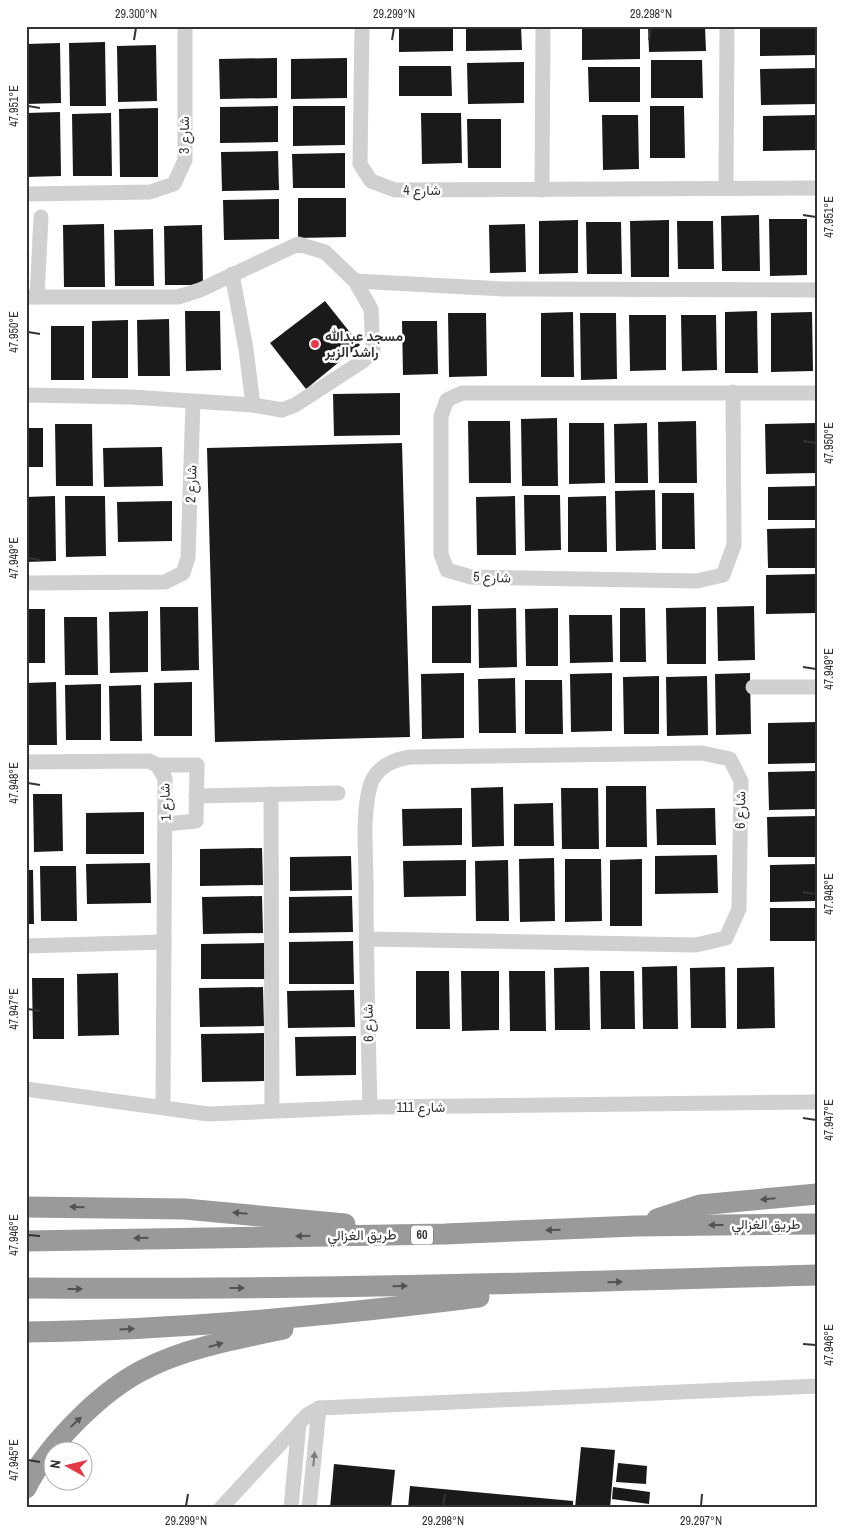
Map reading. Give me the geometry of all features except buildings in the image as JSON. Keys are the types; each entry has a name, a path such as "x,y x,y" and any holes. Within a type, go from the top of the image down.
{"highway":[{"path":"636,1226 700,1205 817,1194"},
{"path":"26,1207 238,1212 445,1234"},
{"name":"طريق الغزالي","path":"26,1241 445,1234 636,1226 817,1224"},
{"path":"26,1288 248,1288 582,1283 817,1276"},
{"path":"26,1332 164,1328 362,1312 582,1283"},
{"path":"26,1488 65,1433 106,1394 146,1368 182,1354 225,1342 362,1312"}],"street":[{"name":"شارع 3","path":"26,194 150,192 174,184 184,160 184,26"},
{"name":"شارع 4","path":"362,26 360,164 370,181 395,190 817,188"},
{"path":"542,190 543,26"},
{"path":"726,188 727,26"},
{"path":"26,395 131,397 253,405 282,410 295,405 362,361 373,351 371,309 355,281 325,252 298,244 200,290 178,297 32,297 41,217"},
{"path":"232,274 246,349 253,405"},
{"path":"355,281 504,289 817,290"},
{"name":"شارع 5","path":"733,392 734,544 723,575 697,581 471,578 448,570 441,554 441,416 447,400 462,393 733,392 817,393"},
{"name":"شارع 2","path":"26,583 166,582 183,573 188,558 193,402"},
{"path":"753,687 817,687"},
{"name":"شارع 6","path":"366,939 696,945 726,938 739,909 741,781 730,759 702,753 410,757 395,760 380,768 370,785 366,820 366,939 370,1107"},
{"name":"شارع 1","path":"26,762 149,761 157,765 165,778 162,1106"},
{"path":"157,765 196,765 196,822 166,824"},
{"path":"196,796 338,793"},
{"path":"271,794 272,1110"},
{"path":"26,946 164,942"},
{"name":"شارع 111","path":"26,1089 162,1106 208,1114 370,1107 817,1102"},
{"path":"221,1508 307,1415 319,1408 817,1386"},
{"path":"309,1508 319,1408"},
{"path":"290,1508 300,1423"}],"place":[{"name":"مسجد عبدالله راشد الزير","path":"315,344"}]}
